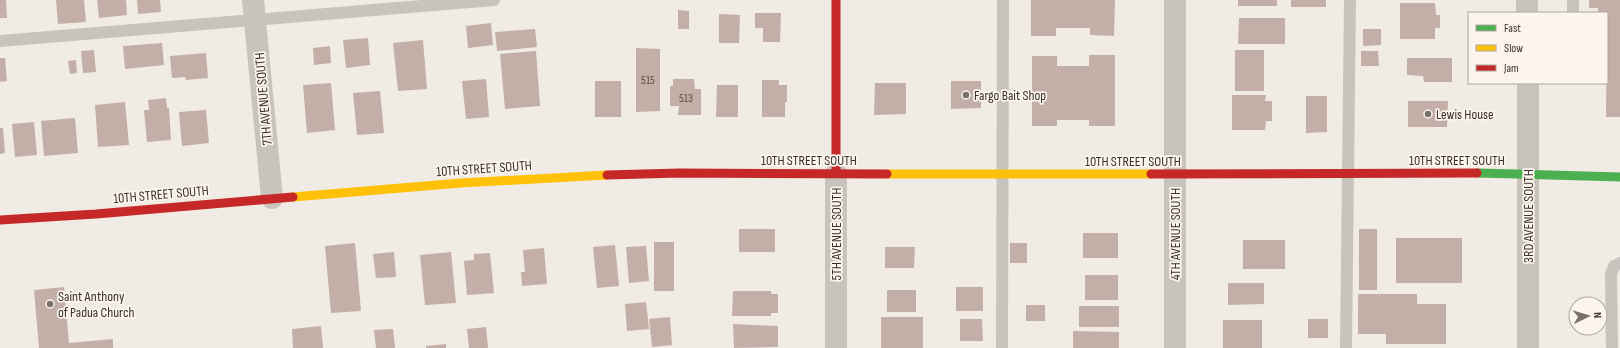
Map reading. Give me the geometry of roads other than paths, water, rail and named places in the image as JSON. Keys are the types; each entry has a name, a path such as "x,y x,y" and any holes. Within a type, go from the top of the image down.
{"main road":[{"name":"5TH AVENUE SOUTH","path":"836,0 836,174"},
{"name":"10TH STREET SOUTH","path":"0,220 96,214 461,183 584,176 679,173 1003,175 1348,174 1620,177"}],"street":[{"name":"4TH AVENUE SOUTH","path":"1175,0 1175,348"},
{"path":"1527,0 1527,12"},
{"name":"7TH AVENUE SOUTH","path":"254,10 272,198"},
{"name":"3RD AVENUE SOUTH","path":"1528,84 1528,348"},
{"name":"5TH AVENUE SOUTH","path":"836,174 836,348"}],"lane":[{"path":"0,41 254,10 494,0"},
{"path":"1002,348 1003,0"},
{"path":"1346,348 1350,0"},
{"path":"1573,0 1573,12"},
{"path":"1612,348 1611,274 1614,266 1620,262"}],"place":[{"name":"Fargo Bait Shop","path":"966,95"},
{"name":"Lewis House","path":"1428,114"},
{"name":"Saint Anthony of Padua Church","path":"50,304"}]}
